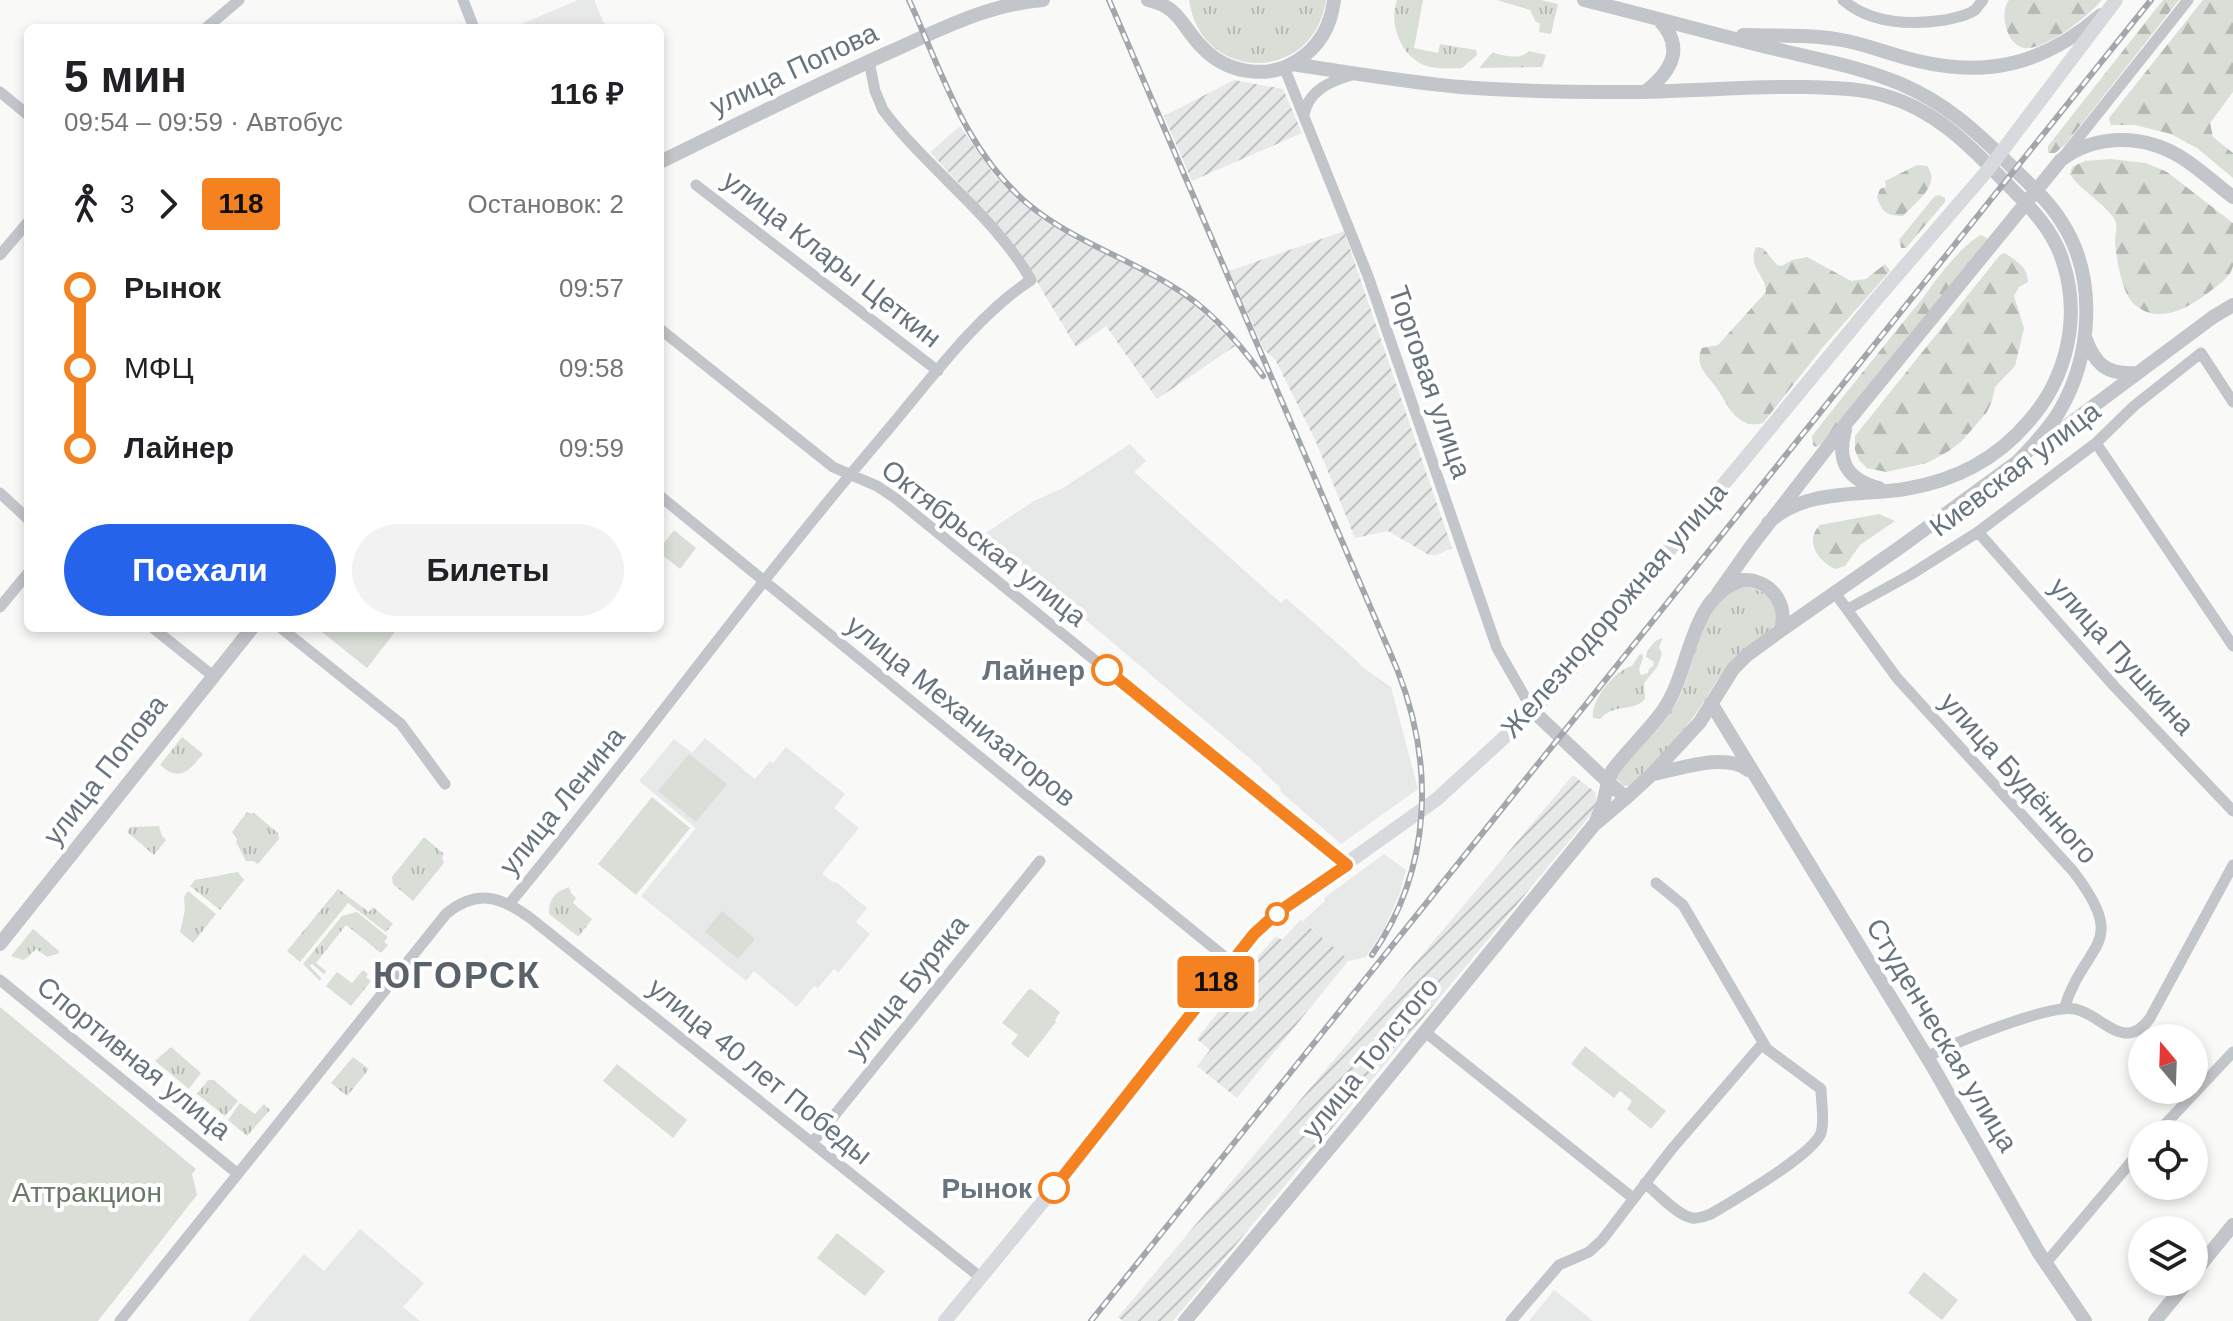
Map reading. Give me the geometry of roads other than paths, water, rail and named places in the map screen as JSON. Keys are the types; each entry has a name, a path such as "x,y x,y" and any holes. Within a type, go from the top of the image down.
{"main road":[{"name":"Железнодорожная улица","path":"945,1321 1254,934 1268,920 1437,799 1533,711 1614,619 1874,302 1987,171 2113,4"}],"street":[{"path":"211,24 239,0"},
{"path":"463,0 468,24"},
{"name":"улица Попова","path":"664,160 869,61 973,16 1008,5 1043,0"},
{"path":"1148,0 1174,11 1204,50 1222,63 1253,72 1288,66 1460,87 1589,92 1776,86 1865,90 1904,102 1974,139"},
{"path":"1181,0 1190,32"},
{"path":"1288,66 1306,54 1322,37 1332,15 1334,0"},
{"path":"1584,0 1867,72 1898,83 1948,109 2042,208 2063,223 2080,264 2085,294 2085,336 2076,376 2060,409 2043,434 2016,463"},
{"path":"1843,0 1873,16 1907,23 1952,19 1974,10 1983,0"},
{"path":"1593,826 1612,771 1665,708 1694,633 1718,593 1768,523 2188,0"},
{"path":"1719,35 1816,37 1848,41 1930,63 1987,68 2025,61 2048,52 2080,32 2113,4"},
{"path":"1645,92 1662,78 1672,61 1671,37 1658,19"},
{"name":"улица Ленина","path":"120,1321 446,914 462,903 482,898 510,903 850,475 938,371 1002,302 1031,280 1015,254 977,210 883,110 875,91 869,61"},
{"name":"Торговая улица","path":"1288,66 1304,116 1372,287 1493,636 1502,659 1533,711"},
{"path":"1304,116 1307,103 1319,89 1358,74"},
{"path":"0,92 24,112"},
{"path":"2061,160 2087,145 2122,140 2144,142 2181,157 2233,197"},
{"name":"улица Клары Цеткин","path":"696,185 938,371"},
{"path":"1768,523 1782,511 1809,500 1904,489 1950,478 1992,455 2031,420 2055,381 2068,346 2067,273 2042,208"},
{"path":"0,255 24,227"},
{"path":"1593,826 1652,774 1694,729 1733,669 1747,655 2233,305"},
{"name":"Октябрьская улица","path":"664,332 824,460 895,498 1347,865"},
{"path":"2085,336 2094,356 2104,367 2120,374 2138,373"},
{"name":"Киевская улица","path":"1848,609 1978,532 2096,443 2134,406 2201,353 2233,402"},
{"path":"1848,421 1842,443 1848,471 1865,484 1904,489"},
{"path":"2096,443 2233,646"},
{"path":"2,499 24,516"},
{"name":"улица Механизаторов","path":"664,499 1231,962"},
{"name":"улица Пушкина","path":"1978,532 2114,686 2233,811"},
{"path":"0,607 24,578"},
{"path":"1718,593 1742,580 1763,583 1782,606 1784,618 1780,631"},
{"name":"улица Будённого","path":"1835,593 1897,678 2073,871 2097,907 2103,929 2100,940 2064,1009"},
{"path":"158,632 213,676"},
{"name":"улица Попова","path":"0,944 249,632"},
{"path":"286,632 401,724 445,784"},
{"name":"Студенческая улица","path":"1711,703 1927,1057 2045,1264 2085,1321"},
{"path":"1533,711 1626,798"},
{"path":"1577,752 1598,761 1625,753"},
{"path":"1652,774 1724,761 1740,764 1754,776"},
{"name":"улица Толстого","path":"1185,1321 1593,826"},
{"name":"улица Буряка","path":"812,1143 1040,861"},
{"path":"1927,1057 1955,1043 2019,1020 2064,1009 2074,1009 2117,1032 2141,1029 2150,1018 2233,865"},
{"path":"1645,1183 1683,1215 1692,1218 1711,1214 1777,1173 1819,1137 1822,1126 1821,1089 1774,1056 1763,1043 1683,905 1656,883"},
{"name":"улица 40 лет Победы","path":"510,903 980,1277"},
{"name":"Спортивная улица","path":"0,980 238,1174"},
{"path":"1425,1032 1633,1198"},
{"path":"1511,1321 1559,1265 1589,1252 1602,1240 1645,1183 1763,1043"},
{"path":"2169,1120 2233,1052"},
{"path":"2045,1264 2128,1166"},
{"path":"2208,1256 2233,1225"},
{"path":"2155,1321 2176,1296"}],"railway":[{"path":"909,0 957,109 987,160 1006,183 1028,204 1062,228 1154,276 1198,304 1222,326 1263,376"},
{"path":"1109,0 1397,669 1409,705 1418,742 1422,779 1416,852 1407,888 1392,922 1372,955"},
{"path":"1091,1321 2151,0"}],"place":[{"name":"Лайнер","path":"1107,670"},
{"name":"Рынок","path":"1054,1188"}],"district":[{"name":"ЮГОРСК","path":"457,975"}],"park label":[{"name":"Аттракцион","path":"87,1192"}]}
